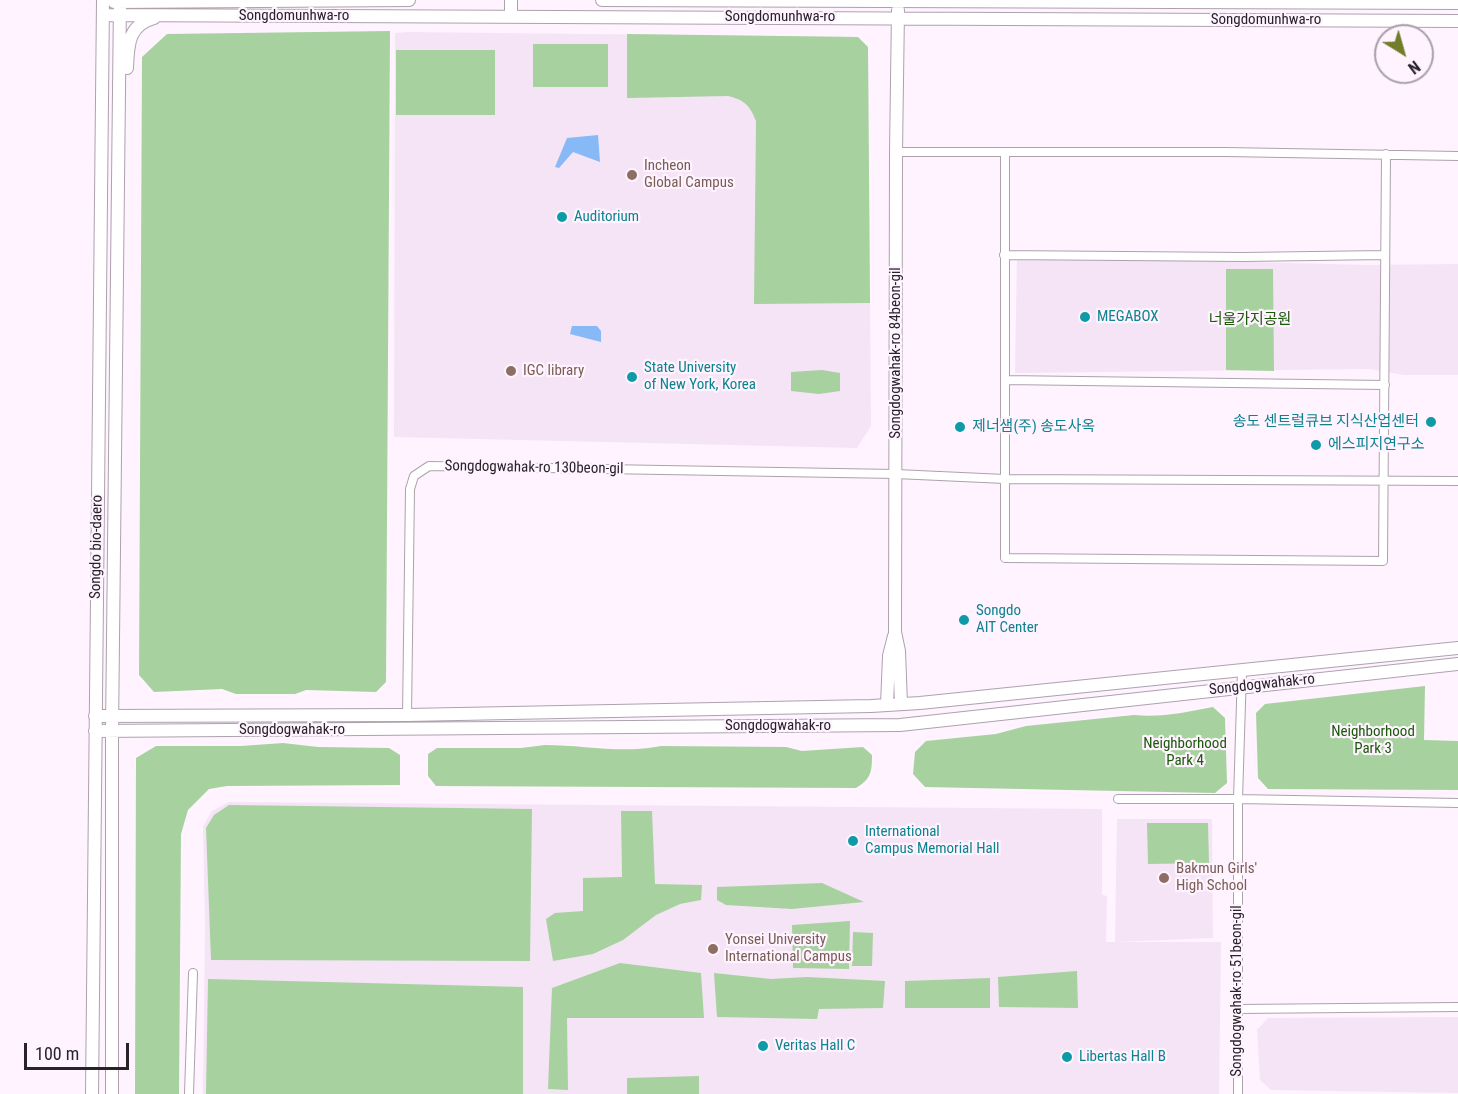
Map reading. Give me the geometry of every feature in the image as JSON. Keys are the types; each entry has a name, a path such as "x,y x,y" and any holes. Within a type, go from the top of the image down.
{"main road":[{"name":"Songdomunhwa-ro","path":"103,1 409,0"},
{"path":"511,0 511,16"},
{"name":"Songdomunhwa-ro","path":"602,0 1458,3"},
{"name":"Songdo bio-daero","path":"92,1094 103,1"},
{"name":"Songdo bio-daero","path":"113,1092 112,716 120,1"},
{"name":"Songdogwahak-ro 84beon-gil","path":"898,1 895,632 899,651 901,704"},
{"name":"Songdomunhwa-ro","path":"103,15 1458,21"},
{"path":"118,177 124,155 129,38 143,23 166,15"},
{"path":"887,705 889,656 895,632"},
{"name":"Songdogwahak-ro","path":"95,716 407,715 887,705 1458,648"},
{"name":"Songdogwahak-ro","path":"95,731 900,725 1458,664"}],"street":[{"path":"896,152 1458,156"},
{"path":"1005,152 1005,558 1383,561 1386,154"},
{"path":"1004,255 1243,257 1384,255"},
{"path":"1005,380 1385,385"},
{"name":"Songdogwahak-ro 130beon-gil","path":"407,715 410,489 414,476 429,466 896,474 1005,479 1458,481"},
{"name":"Songdogwahak-ro 51beon-gil","path":"1238,1094 1238,799 1242,671"},
{"path":"1118,799 1458,803"},
{"path":"189,1094 193,973"},
{"path":"1237,1009 1458,1007"}],"shaded area":[{"name":"Incheon Global Campus","path":"395,33 858,37 868,47 871,426 857,448 394,437"},
{"path":"1017,256 1367,265 1458,264 1458,375 1404,375 1369,369 1015,373"},
{"name":"Yonsei University International Campus","path":"229,802 1102,809 1102,895 1107,896 1106,942 1115,942 1117,819 1212,819 1213,938 1117,942 1221,942 1219,1094 203,1094 205,927 203,826 212,811"},
{"path":"1458,1017 1458,1093 1271,1090 1260,1080 1257,1030 1268,1018"}],"green space":[{"path":"390,31 386,682 376,692 306,690 295,694 236,694 222,689 154,692 139,675 142,57 167,34"},
{"path":"627,34 858,37 868,47 870,303 754,304 756,121 754,115 746,104 728,96 627,98"},
{"path":"533,44 608,44 608,87 533,87"},
{"path":"396,50 495,50 495,115 396,115"},
{"name":"너울가지공원","path":"1226,269 1273,269 1274,371 1226,370"},
{"path":"822,370 840,373 840,391 819,394 791,391 791,372"},
{"name":"Neighborhood Park 3","path":"1425,686 1424,740 1458,741 1458,790 1268,789 1258,778 1256,713 1265,704"},
{"name":"Neighborhood Park 4","path":"1213,707 1225,718 1227,783 1215,793 925,787 913,774 915,752 926,741 996,734 1026,726 1134,715 1184,713"},
{"path":"283,743 318,747 389,748 400,755 400,785 227,786 209,789 188,810 181,834 179,1094 135,1094 136,758 156,746 241,746"},
{"path":"545,745 617,749 661,746 786,747 802,751 863,747 872,755 872,761 868,778 856,788 436,786 428,776 428,754 437,748 521,748"},
{"path":"229,805 532,809 530,961 211,960 206,828 214,815"},
{"path":"621,811 652,811 655,884 702,885 701,900 680,904 656,915 623,940 593,954 553,961 546,919 555,913 583,911 583,878 622,877"},
{"path":"1147,823 1208,823 1209,863 1148,864"},
{"path":"822,883 864,902 792,909 726,905 717,900 717,887"},
{"path":"850,921 849,969 793,968 792,925"},
{"path":"853,932 873,933 872,966 852,966"},
{"path":"620,963 701,973 704,1018 567,1018 568,1090 548,1089 552,988"},
{"path":"1077,971 1078,1008 999,1007 998,977"},
{"path":"714,973 771,979 807,977 885,981 883,1008 819,1009 817,1019 717,1017"},
{"path":"990,978 990,1008 905,1008 905,981"},
{"path":"208,979 523,987 523,1094 206,1094"},
{"path":"699,1076 699,1094 627,1094 627,1078"}],"water":[{"path":"598,135 600,162 573,152 559,168 555,167 567,138"},
{"path":"572,326 597,326 601,331 601,342 570,334"}],"place":[{"name":"Incheon Global Campus","path":"632,175"},
{"name":"Auditorium","path":"562,217"},
{"name":"MEGABOX","path":"1085,317"},
{"name":"IGC library","path":"511,371"},
{"name":"State University of New York, Korea","path":"632,377"},
{"name":"송도 센트럴큐브 지식산업센터","path":"1431,422"},
{"name":"제너샘(주) 송도사옥","path":"960,427"},
{"name":"에스피지연구소","path":"1316,445"},
{"name":"Songdo AIT Center","path":"964,620"},
{"name":"International Campus Memorial Hall","path":"853,841"},
{"name":"Bakmun Girls' High School","path":"1164,878"},
{"name":"Yonsei University International Campus","path":"713,949"},
{"name":"Veritas Hall C","path":"763,1046"},
{"name":"Libertas Hall B","path":"1067,1057"}]}
